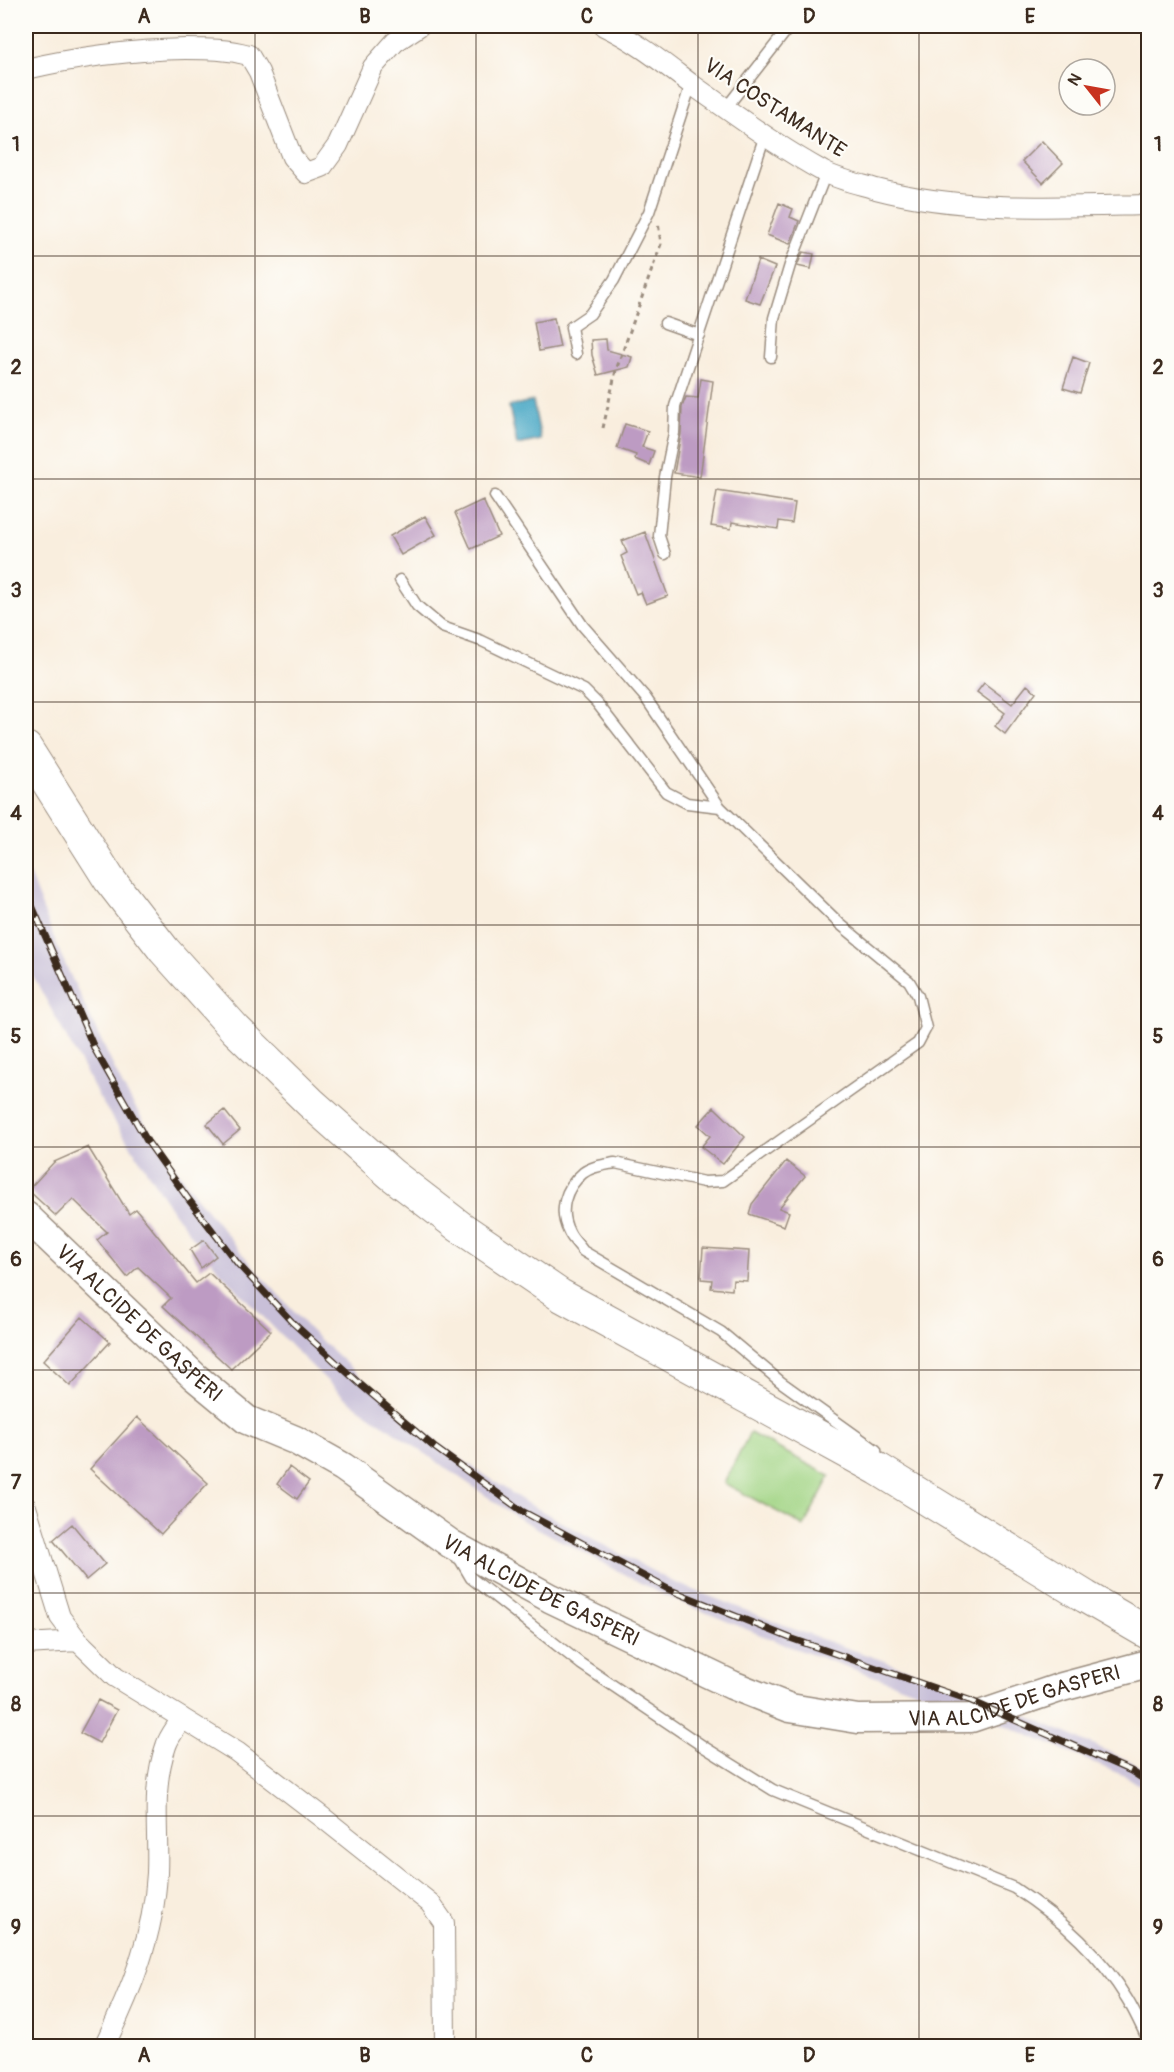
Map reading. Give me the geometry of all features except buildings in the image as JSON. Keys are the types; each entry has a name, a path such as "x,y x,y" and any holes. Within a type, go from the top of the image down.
{"main road":[{"path":"26,748 56,799 110,879 164,950 235,1029 391,1174 460,1227 560,1295 878,1469 1086,1598 1149,1633"},
{"name":"VIA ALCIDE DE GASPERI","path":"26,1216 195,1377 247,1420 295,1440 342,1467 452,1544 550,1598 732,1685 790,1708 858,1719 971,1718 1062,1687 1149,1664"}],"street":[{"path":"26,69 61,61 149,50 230,49 249,55 259,72 292,157 306,172 322,167 338,145 373,68 395,42 419,26"},
{"name":"VIA COSTAMANTE","path":"604,26 653,54 691,84 765,135 826,173 900,195 949,204 1060,207 1149,205"},
{"path":"26,1507 60,1617 78,1641 115,1677 237,1752 430,1904 444,1923 445,2046"},
{"path":"26,1644 78,1641"},
{"path":"104,2046 122,2009 142,1956 153,1907 157,1873 155,1810 159,1777 166,1745 182,1719"}],"lane":[{"path":"726,108 790,26"},
{"path":"576,354 571,327 590,314 614,280 649,212 691,84"},
{"path":"665,554 659,536 665,477 674,433 675,406 765,135"},
{"path":"771,357 774,318 790,265 826,173"},
{"path":"664,323 699,336"},
{"path":"495,496 583,626 645,697 720,807 840,924 909,981 918,996 926,1028 918,1043 723,1181 704,1182 615,1163 600,1165 584,1172 567,1190 562,1210 568,1232 583,1251 721,1332 781,1382 876,1450 878,1469"},
{"path":"399,580 417,606 442,627 482,640 584,690 597,703 666,792 687,803 720,807"},
{"path":"452,1544 471,1578 581,1664 704,1747 773,1790 1014,1888 1043,1907 1097,1960 1126,1997 1149,2040"}],"path":[{"path":"603,428 616,370 661,244 658,222 649,212"}],"shaded area":[{"path":"26,866 60,953 123,1087 153,1136 195,1195 246,1258 310,1330 439,1444 525,1502 671,1581 793,1629 970,1691 1134,1763 1148,1771 1148,1791 1129,1778 964,1708 788,1646 665,1596 518,1518 345,1398 222,1274 174,1213 100,1099 27,965"}],"green space":[{"path":"750,1433 830,1476 804,1526 724,1483"}],"water":[{"path":"533,401 541,440 517,445 509,406"}],"railway":[{"path":"26,892 95,1050 147,1141 189,1200 238,1264 292,1322 434,1447 522,1511 668,1589 790,1638 969,1700 1131,1771 1148,1782"}]}
